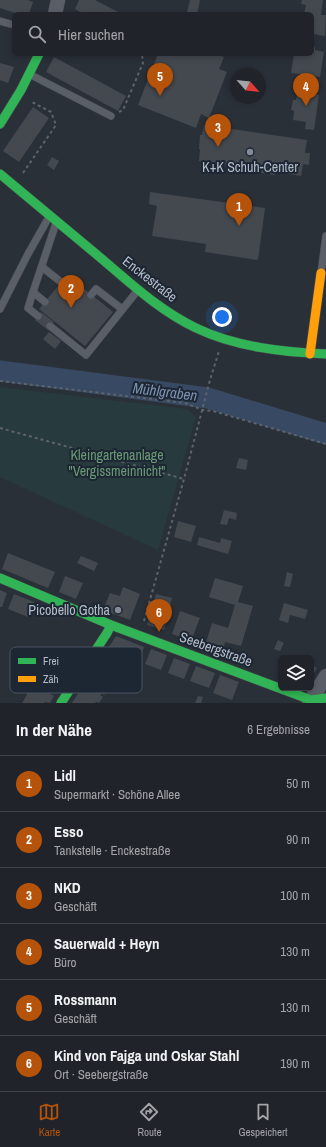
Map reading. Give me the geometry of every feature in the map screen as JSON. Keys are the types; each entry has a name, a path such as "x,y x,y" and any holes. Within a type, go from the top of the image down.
{"main road":[{"path":"0,124 19,95 38,56"},
{"name":"Enckestraße","path":"0,174 138,289 180,320 222,338 275,350 310,354 326,354"},
{"path":"310,354 321,273"},
{"name":"Seebergstraße","path":"0,578 111,625 310,702"},
{"path":"98,647 111,625"},
{"path":"61,703 68,693"},
{"path":"310,702 326,698"}],"street":[{"path":"310,702 326,676"}],"lane":[{"path":"0,22 12,25"},
{"path":"30,74 111,116"},
{"path":"38,316 28,308 42,267 54,218"},
{"path":"0,310 2,301 28,254 54,218"},
{"path":"321,273 326,236"},
{"path":"42,267 61,282"},
{"path":"91,295 96,289 122,309"},
{"path":"50,326 86,355 138,289"},
{"path":"33,292 45,302"}],"path":[{"path":"111,116 123,110 143,63 142,56"},
{"path":"14,186 56,125 51,112 19,95"},
{"path":"143,624 220,347"},
{"path":"0,381 185,403 203,410 213,411 326,444"},
{"path":"0,428 184,479"}],"green space":[{"name":"Kleingartenanlage \"Vergissmeinnicht\"","path":"0,387 187,409 196,417 158,550 0,477"}],"building":[{"path":"0,0 28,0 33,2 30,12 12,12 0,8"},
{"path":"79,0 95,0 118,12 80,12 75,9"},
{"path":"190,0 200,0 197,12 187,12"},
{"path":"302,0 323,0 321,15 326,15 325,36 314,34 314,12 304,12 306,5 301,4"},
{"path":"314,47 315,50 324,52 320,77 291,73 294,56 314,56"},
{"path":"157,56 224,57 219,69 227,72 209,118 201,114 196,128 138,105"},
{"path":"54,57 126,96 118,111 46,72"},
{"path":"0,63 14,67 8,83 0,80"},
{"path":"298,91 319,95 314,130 305,129 306,122 293,120 294,111 291,110 293,100 296,100"},
{"path":"33,107 49,118 19,162 3,151"},
{"path":"204,125 307,140 305,153 310,153 309,165 303,164 301,176 276,172 275,175 261,173 262,170 245,167 244,171 228,168 228,165 199,161 200,135 202,135"},
{"path":"52,157 59,161 54,170 47,165"},
{"path":"150,192 265,208 258,260 205,252 206,244 152,236 157,206 149,204"},
{"path":"67,275 113,312 85,346 39,309"},
{"path":"41,312 54,322 48,330 35,320"},
{"path":"49,332 61,341 55,349 43,339"},
{"path":"239,458 248,460 246,470 236,468"},
{"path":"224,510 237,513 236,520 229,518 227,525 220,524"},
{"path":"178,521 196,526 191,542 174,537"},
{"path":"199,537 220,543 221,538 232,541 228,554 197,545"},
{"path":"8,553 55,572 48,588 2,569"},
{"path":"81,556 98,563 94,571 77,563"},
{"path":"287,572 293,574 290,587 284,586"},
{"path":"65,576 83,583 76,599 59,592"},
{"path":"215,578 243,586 238,602 253,606 241,646 225,642 222,654 204,649 212,623 228,628 235,605 209,597"},
{"path":"123,587 140,594 130,620 103,610 110,593 120,596"},
{"path":"0,590 7,593 2,607 0,607"},
{"path":"14,594 34,602 28,617 8,609"},
{"path":"156,594 172,598 164,630 147,625"},
{"path":"284,603 308,610 305,619 290,615 288,623 279,620"},
{"path":"180,611 200,618 191,641 172,634"},
{"path":"116,636 144,647 142,653 142,647 109,647"},
{"path":"278,640 284,643 280,651 274,649"},
{"path":"151,649 167,655 161,670 145,664"},
{"path":"174,658 190,664 184,679 168,673"},
{"path":"196,666 215,673 209,688 190,681"},
{"path":"314,666 317,668 314,673"},
{"path":"220,675 239,682 232,700 213,693"},
{"path":"28,693 49,693 54,696 50,703 22,703"},
{"path":"78,693 102,693 100,695 103,697 99,703 72,703"},
{"path":"198,696 203,697 201,703 195,703"}],"waterway":[{"name":"Mühlgraben","path":"0,371 208,398 326,434"}],"traffic: fast":[{"path":"0,124 21,90 38,56"},
{"path":"0,174 143,294 182,321 211,334 243,344 276,350 326,354"},
{"path":"0,578 111,625 311,700 326,698"},
{"path":"98,647 111,625"},
{"path":"61,703 68,693"}],"traffic: slow":[{"path":"310,354 321,273"}],"place":[{"name":"Rossmann","path":"160,96"},
{"name":"Sauerwald + Heyn","path":"306,106"},
{"name":"NKD","path":"218,147"},
{"name":"K+K Schuh-Center","path":"250,152"},
{"name":"Lidl","path":"239,226"},
{"name":"Esso","path":"71,308"},
{"name":"Picobello Gotha","path":"118,610"},
{"name":"Kind von Fajga und Oskar Stahl","path":"159,632"}]}
